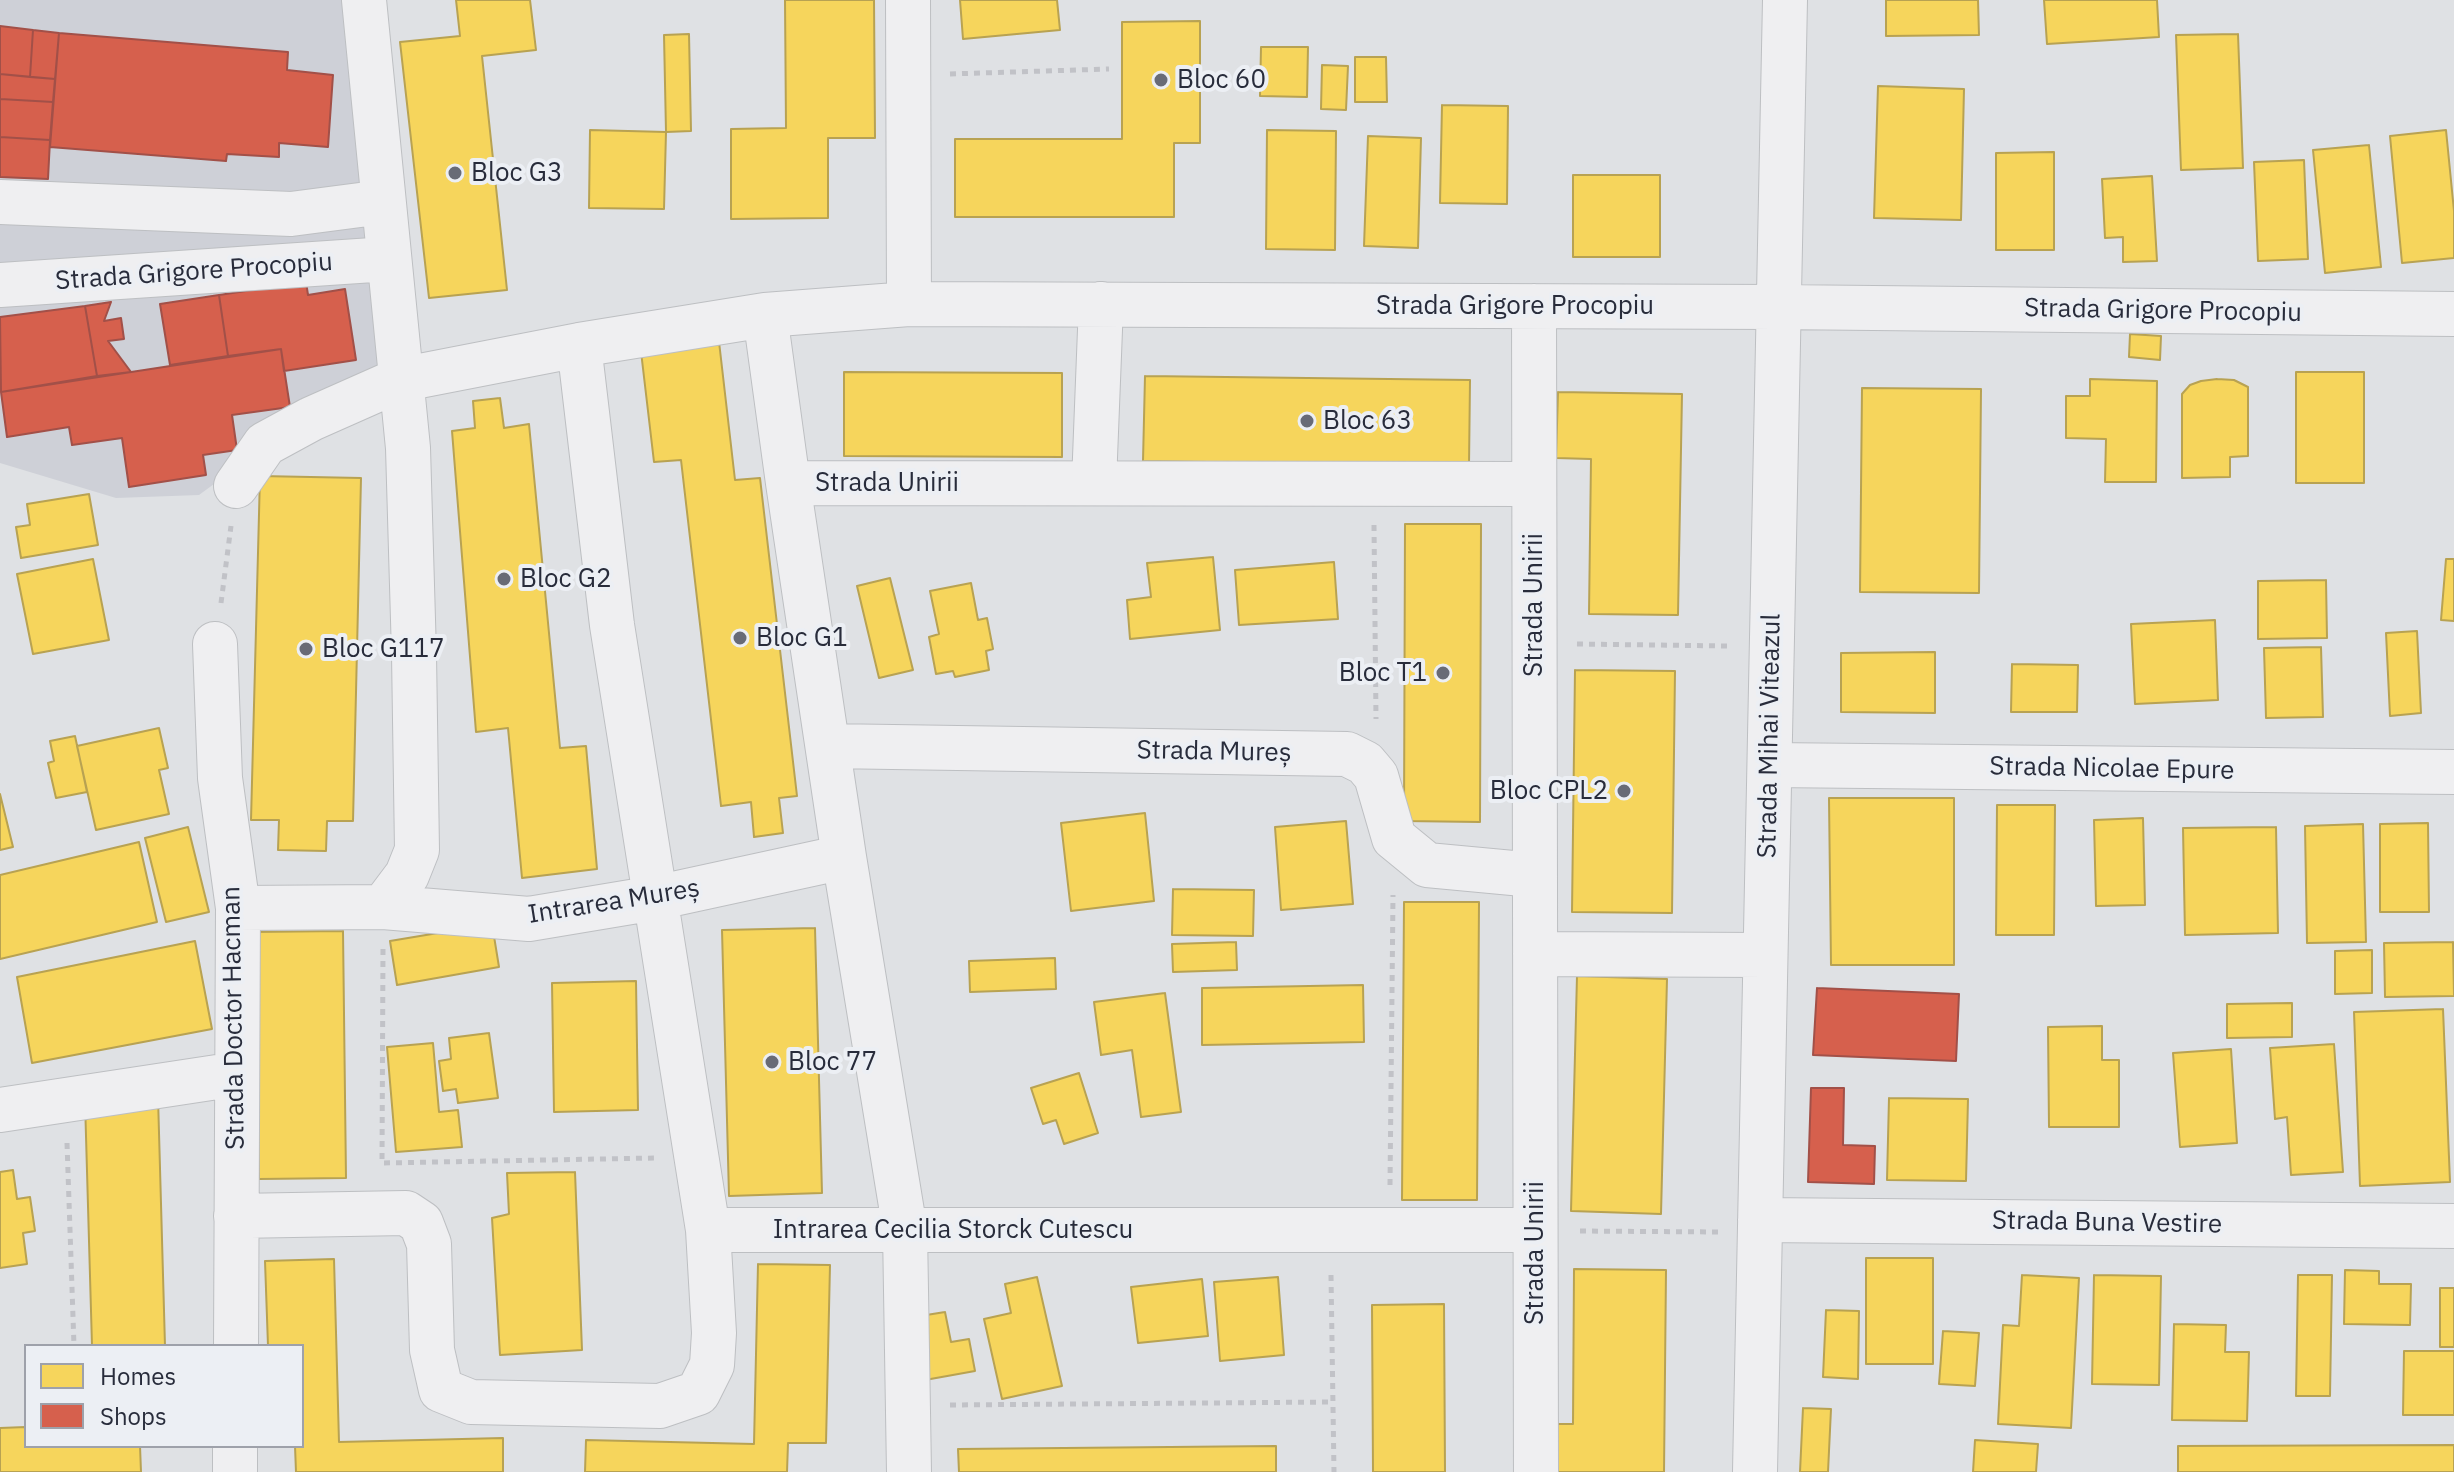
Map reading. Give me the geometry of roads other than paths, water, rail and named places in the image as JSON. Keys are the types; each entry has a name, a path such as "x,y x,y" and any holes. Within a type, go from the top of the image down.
{"street":[{"path":"364,0 408,448 417,850 407,875 383,907"},
{"path":"908,0 909,304"},
{"name":"Strada Mihai Viteazul","path":"1755,1472 1785,0"},
{"path":"0,202 291,214 383,202"},
{"name":"Strada Grigore Procopiu","path":"0,285 388,259"},
{"name":"Strada Grigore Procopiu","path":"236,486 265,444 311,419 399,380 579,345 765,315 909,304 1777,307 2454,314"},
{"path":"1094,483 1101,304"},
{"path":"1534,306 1534,484"},
{"path":"765,315 844,857 905,1230 909,1472"},
{"path":"236,1216 406,1213 421,1223 429,1244 432,1350 441,1390 471,1402 660,1406 698,1393 712,1365 714,1344 708,1230 612,625 579,345"},
{"name":"Strada Unirii","path":"788,483 1534,484 1536,1472"},
{"name":"Strada Doctor Hacman","path":"215,644 220,778 238,908 236,1344"},
{"name":"Strada Mureș","path":"828,746 1347,754 1365,763 1376,776 1394,838 1427,865 1534,875"},
{"name":"Strada Nicolae Epure","path":"1770,765 2454,772"},
{"name":"Intrarea Mureș","path":"238,908 383,907 529,919 655,898 844,857"},
{"path":"1535,954 1765,955"},
{"path":"0,1110 237,1074"},
{"name":"Strada Buna Vestire","path":"1760,1226 2454,1226"},
{"name":"Intrarea Cecilia Storck Cutescu","path":"708,1230 1535,1230"},
{"path":"235,1448 235,1472"}],"place":[{"name":"Bloc 60","path":"1161,80"},
{"name":"Bloc G3","path":"455,173"},
{"name":"Bloc 63","path":"1307,421"},
{"name":"Bloc G2","path":"504,579"},
{"name":"Bloc G1","path":"740,638"},
{"name":"Bloc G117","path":"306,649"},
{"name":"Bloc T1","path":"1443,673"},
{"name":"Bloc CPL2","path":"1624,791"},
{"name":"Bloc 77","path":"772,1062"}]}
